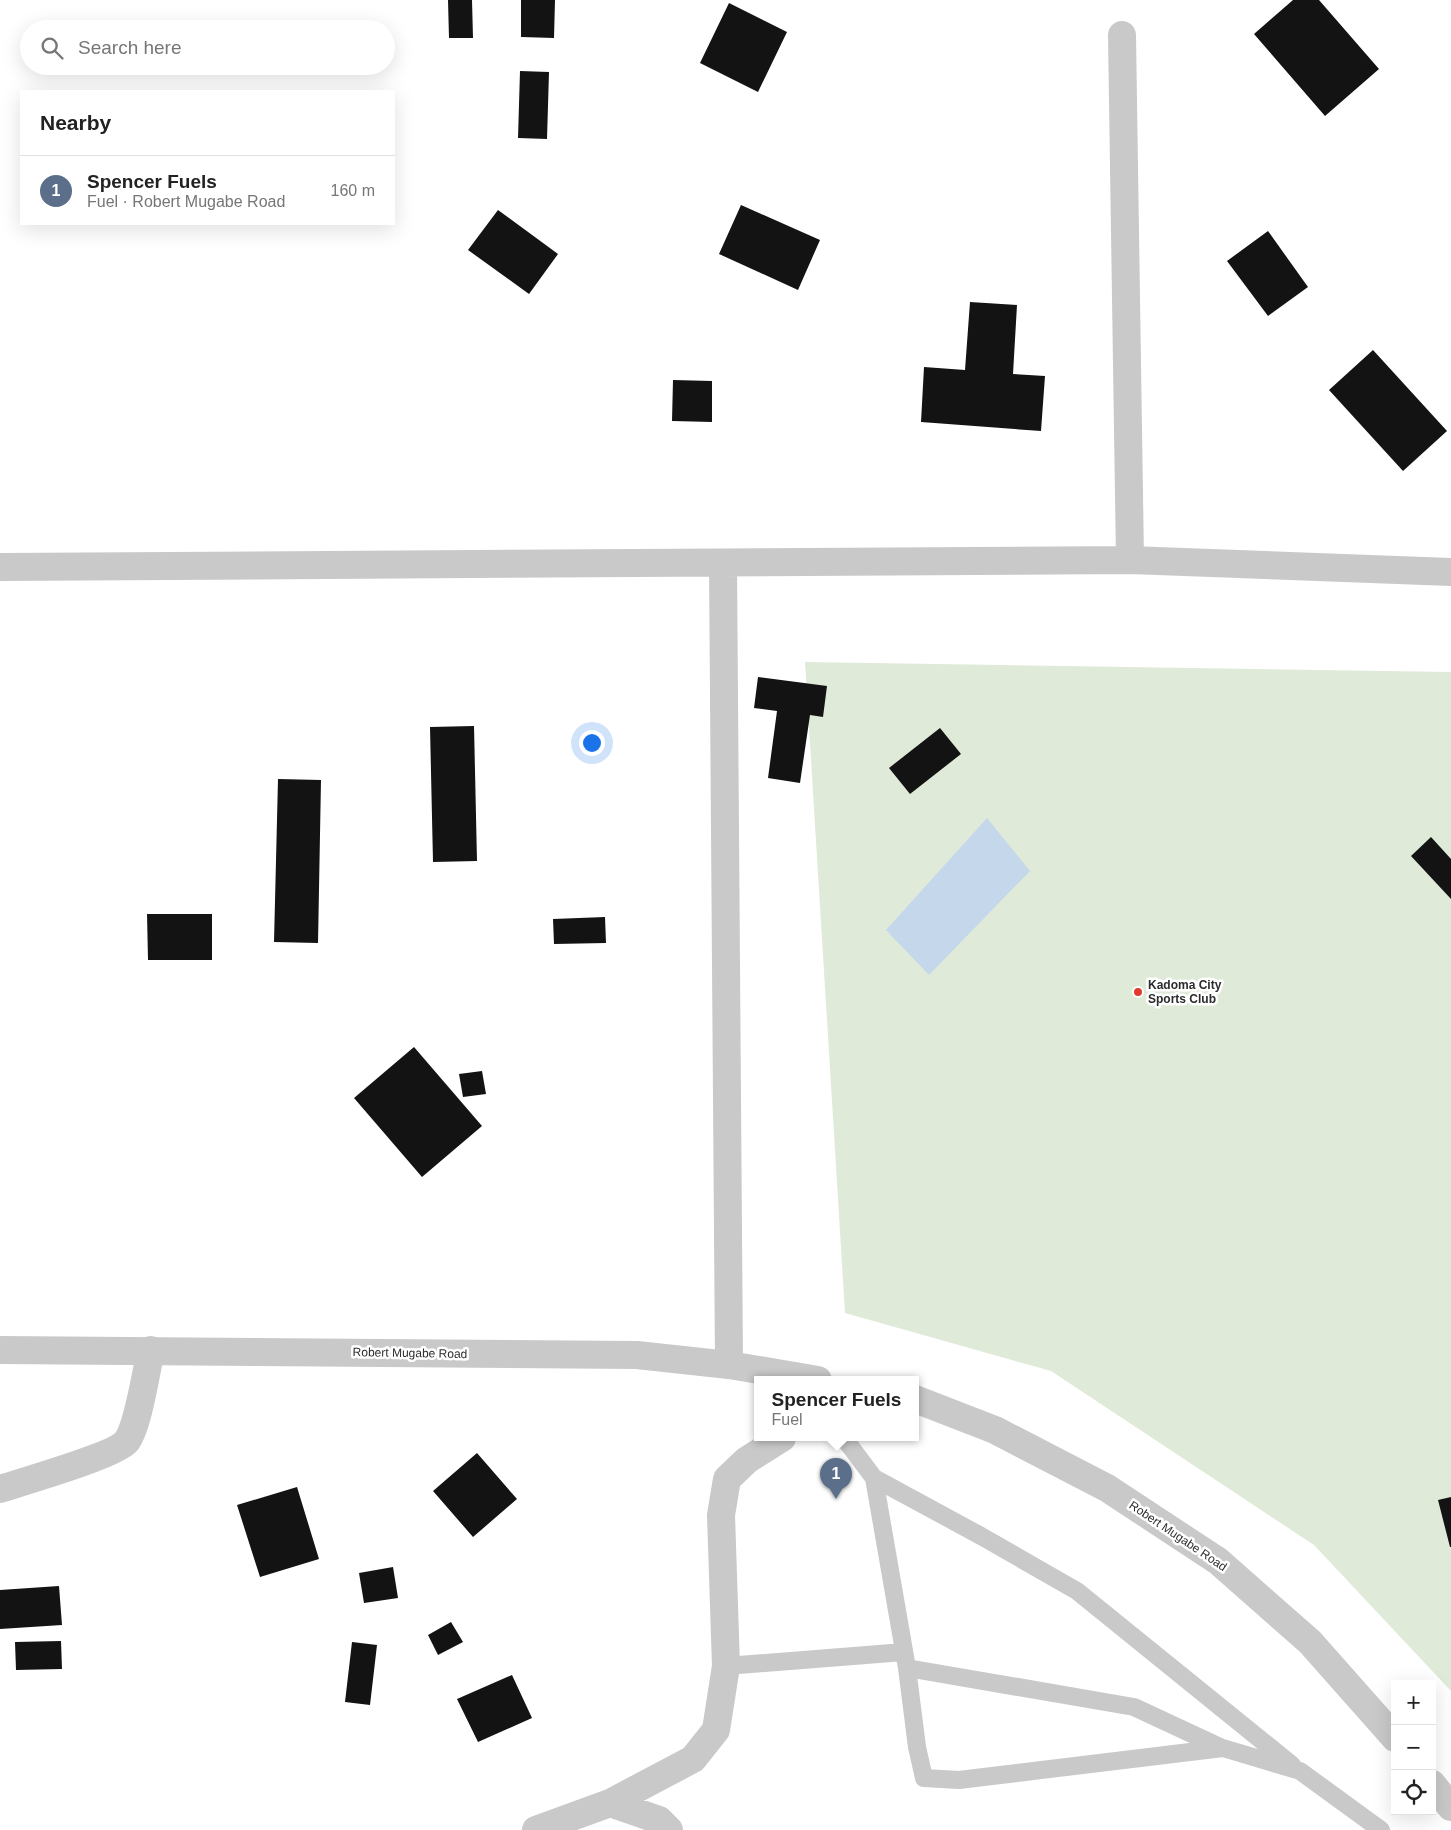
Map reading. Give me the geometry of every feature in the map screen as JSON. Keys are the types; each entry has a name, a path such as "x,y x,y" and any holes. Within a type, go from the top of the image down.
{"street":[{"path":"1122,34 1130,560"},
{"path":"0,567 1130,560 1451,572"},
{"path":"723,563 729,1365"},
{"name":"Robert Mugabe Road","path":"0,1350 637,1355 729,1365 782,1376"},
{"path":"0,1489 106,1454 125,1443 134,1426 150,1350"},
{"name":"Robert Mugabe Road","path":"919,1401 995,1430 1107,1488 1218,1561 1310,1642 1391,1733"},
{"path":"536,1830 610,1803 693,1758 716,1730 726,1666 721,1515 727,1479 747,1460 777,1441"},
{"path":"1436,1789 1451,1807"},
{"path":"610,1803 660,1820 669,1830"}],"lane":[{"path":"846,1441 874,1478 1077,1591 1300,1772 1381,1830"},
{"path":"874,1478 905,1660 917,1747 924,1778 958,1780 1223,1748"},
{"path":"726,1666 905,1660 1134,1708 1223,1748 1300,1772"}],"green space":[{"name":"Kadoma City Sports Club","path":"805,662 1451,672 1451,1691 1314,1545 1051,1371 845,1313"}],"water":[{"path":"987,818 1030,871 929,975 886,930"}],"building":[{"path":"448,0 472,0 473,38 449,38"},
{"path":"521,0 555,0 554,38 521,37"},
{"path":"1293,0 1319,0 1379,69 1325,116 1254,34"},
{"path":"729,3 787,32 758,92 700,63"},
{"path":"520,71 549,72 547,139 518,138"},
{"path":"741,205 820,240 798,290 719,254"},
{"path":"498,210 558,254 529,294 468,250"},
{"path":"1268,231 1308,287 1268,316 1227,261"},
{"path":"970,302 1017,305 1013,374 1045,376 1041,431 921,422 924,367 965,370"},
{"path":"1373,350 1447,431 1403,471 1329,390"},
{"path":"673,380 712,381 712,422 672,421"},
{"path":"758,677 827,686 823,717 810,715 800,783 768,778 777,711 754,708"},
{"path":"474,726 477,861 433,862 430,727"},
{"path":"940,728 961,754 910,794 889,768"},
{"path":"278,779 321,780 318,943 274,942"},
{"path":"1431,837 1451,859 1451,899 1411,856"},
{"path":"147,914 212,914 212,960 148,960"},
{"path":"605,917 606,943 554,944 553,919"},
{"path":"414,1047 482,1126 422,1177 354,1098"},
{"path":"482,1071 486,1094 463,1097 459,1074"},
{"path":"477,1453 517,1499 473,1537 433,1491"},
{"path":"297,1487 319,1559 260,1577 237,1505"},
{"path":"1451,1497 1451,1547 1450,1547 1438,1500"},
{"path":"393,1567 398,1598 364,1603 359,1573"},
{"path":"59,1586 62,1625 0,1629 0,1590"},
{"path":"451,1622 463,1642 438,1655 428,1635"},
{"path":"61,1641 62,1669 16,1670 15,1642"},
{"path":"352,1642 377,1645 370,1705 345,1702"},
{"path":"512,1675 532,1718 478,1742 457,1699"}],"place":[{"name":"Kadoma City Sports Club","path":"1138,992"},
{"name":"Spencer Fuels","path":"836,1499"}]}
